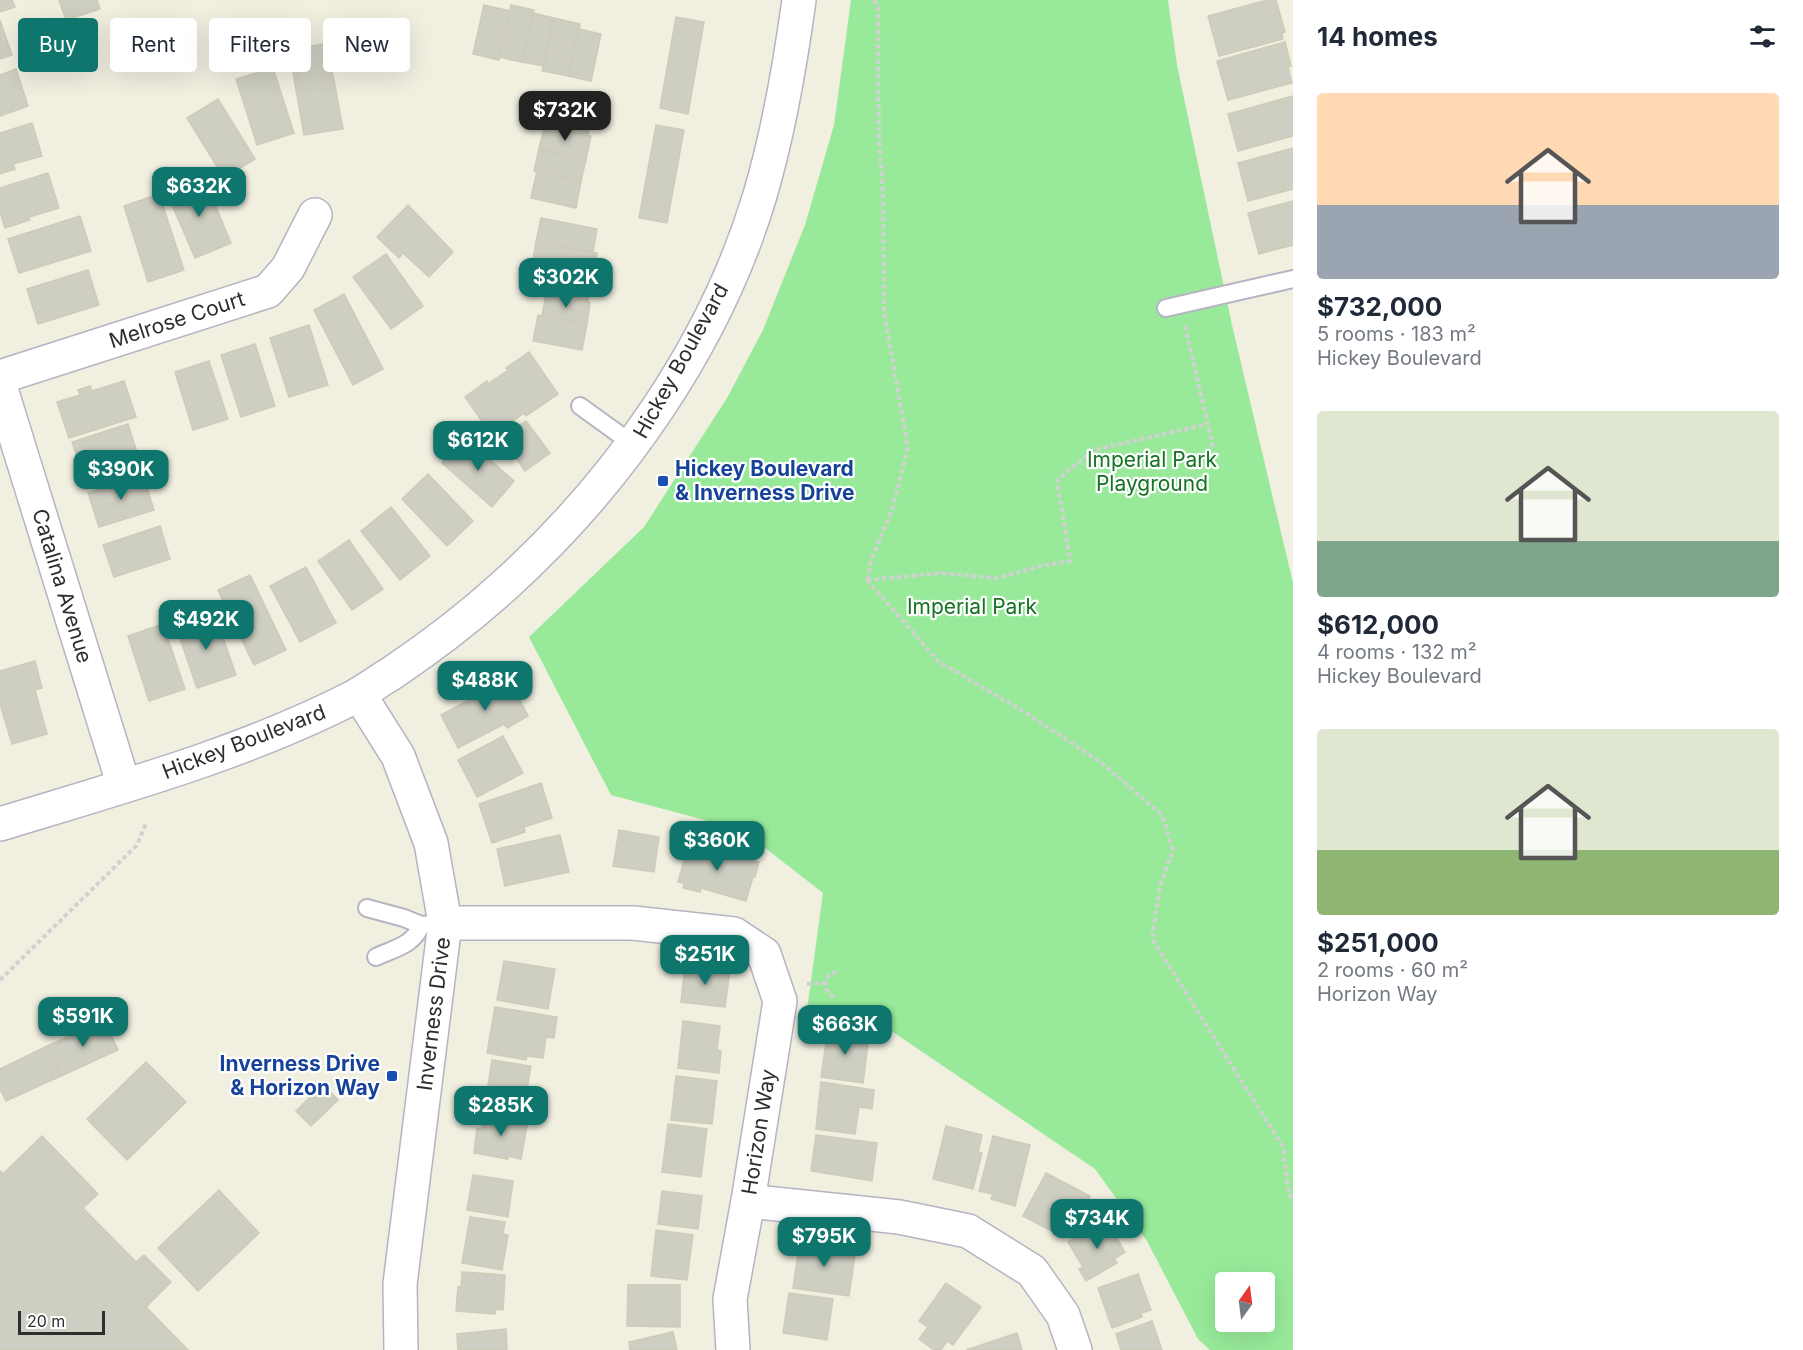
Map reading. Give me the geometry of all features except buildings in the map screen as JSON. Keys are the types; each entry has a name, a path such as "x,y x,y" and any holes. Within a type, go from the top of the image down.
{"street":[{"name":"Hickey Boulevard","path":"0,824 203,762 285,730 359,694 424,652 483,605 539,555 589,501 634,445 674,383 708,322 736,260 759,196 778,126 799,0"},
{"name":"Melrose Court","path":"0,377 268,291 288,268 315,215"},
{"name":"Catalina Avenue","path":"0,386 124,786"},
{"name":"Inverness Drive","path":"359,694 398,756 431,843 433,924 400,1284 401,1350"},
{"name":"Horizon Way","path":"433,924 633,923 734,934 764,954 780,1000 730,1299 733,1350"},
{"path":"748,1201 899,1217 968,1231 1032,1271 1064,1315 1075,1350"}],"lane":[{"path":"1173,307 1293,279"},
{"path":"580,406 634,445"},
{"path":"367,908 433,924"},
{"path":"376,957 411,941 433,924"}],"path":[{"path":"867,580 872,558 892,510 908,448 884,312 878,7 874,0"},
{"path":"1173,307 1213,447"},
{"path":"867,580 941,573 997,578 1070,561 1057,480 1094,450 1208,424"},
{"path":"867,580 938,661 1026,713 1102,763 1162,815 1173,850 1160,886 1152,939 1283,1147 1289,1194 1293,1203"},
{"path":"0,980 137,845 146,823"},
{"path":"834,997 826,991 825,982 830,974 840,971"}],"green space":[{"name":"Imperial Park","path":"851,0 1168,0 1177,65 1232,325 1293,583 1293,1350 1210,1350 1198,1339 1147,1241 1095,1169 890,1030 806,1017 823,893 742,830 611,795 529,637 644,527 727,398 763,330 805,225 834,125"}],"place":[{"name":"Hickey Boulevard & Inverness Drive","path":"663,481"},
{"name":"Inverness Drive & Horizon Way","path":"392,1076"}],"park label":[{"name":"Imperial Park Playground","path":"1152,472"}]}
